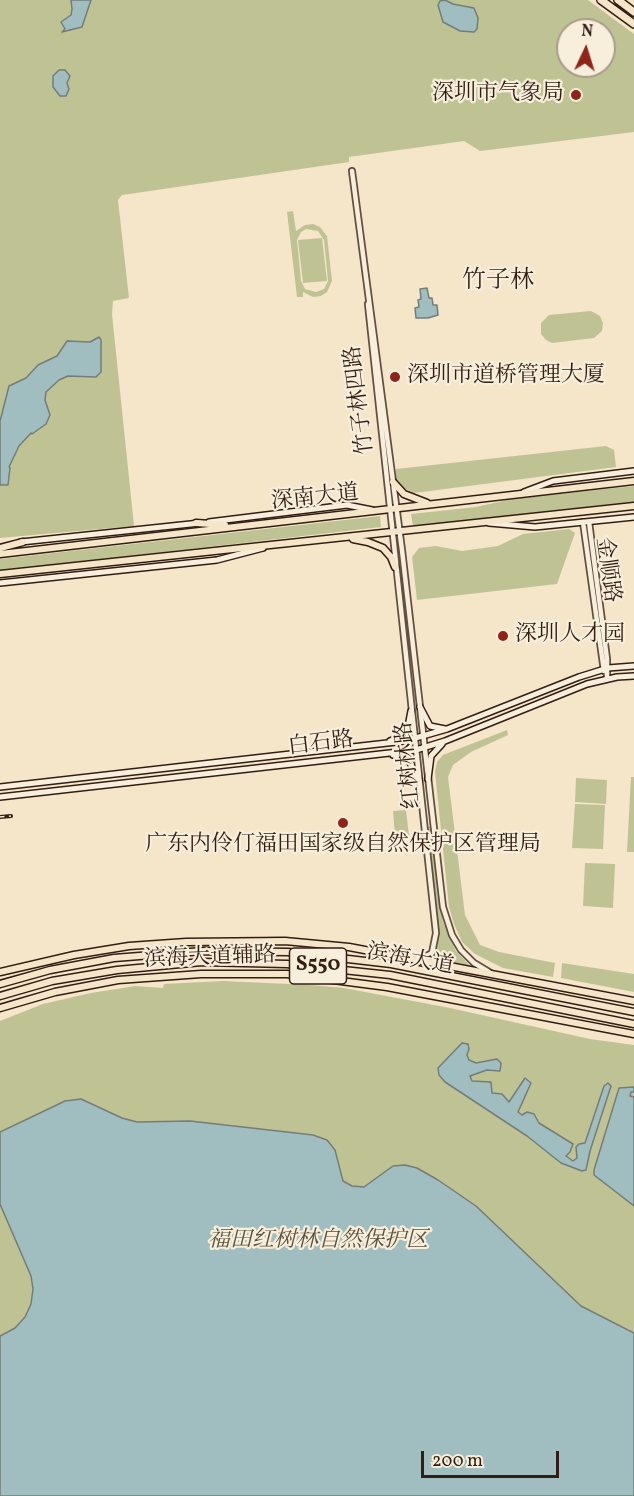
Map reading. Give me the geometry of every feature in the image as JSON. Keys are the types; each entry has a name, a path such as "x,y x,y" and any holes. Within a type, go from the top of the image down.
{"highway":[{"path":"601,0 634,24"},
{"path":"618,0 634,12"}],"main road":[{"path":"519,494 553,482 634,471"},
{"name":"深南大道","path":"0,554 634,481"},
{"path":"393,482 404,494 430,504"},
{"path":"0,546 347,505 377,510"},
{"name":"深南大道","path":"0,576 634,506"},
{"path":"480,522 527,527 634,517"},
{"path":"196,523 240,526"},
{"path":"335,539 358,540 376,545 388,552 395,567"},
{"path":"0,583 217,560 274,545"},
{"name":"白石路","path":"0,787 415,739 447,729 569,680 606,669 634,666"},
{"name":"白石路","path":"0,797 416,750 445,741 578,687 607,679 634,676"},
{"path":"420,707 430,726 447,729"},
{"path":"382,744 405,735 410,726 411,711"},
{"path":"428,779 431,756 436,748 445,741"},
{"path":"382,754 405,758 412,765 419,780"},
{"name":"滨海大道辅路","path":"0,972 104,950 197,941 252,940 350,947 634,1001"},
{"name":"滨海大道","path":"0,984 50,970 114,958 203,951 277,952 332,956 403,966 634,1012"},
{"name":"滨海大道","path":"0,996 52,981 117,970 202,962 287,964 390,975 634,1024"},
{"name":"滨海大道辅路","path":"0,1008 55,992 118,980 201,974 287,974 395,988 634,1034"}],"street":[{"name":"竹子林四路","path":"352,171 394,508 400,532"},
{"name":"竹子林四路","path":"368,299 372,312 393,482 394,508 391,533"},
{"name":"金顺路","path":"586,522 607,679"},
{"name":"红树林路","path":"400,532 443,907 452,935 465,955 493,974"},
{"name":"红树林路","path":"391,533 436,941 432,953 428,957 417,960"}],"green space":[{"path":"0,0 588,0 612,18 556,18 556,78 616,78 616,21 634,34 634,132 480,151 464,141 349,157 349,162 122,195 118,200 129,298 113,301 112,314 134,526 0,538"},
{"path":"293,211 296,231 305,225 313,224 320,227 327,236 332,281 327,292 321,296 313,297 303,292 303,297 297,297 287,212","holes":["306,229 318,231 324,240 328,281 324,289 316,292 305,289 301,281 297,240 301,232"]},
{"path":"322,238 327,281 303,283 298,240"},
{"path":"591,311 600,316 603,323 602,331 594,338 552,343 541,334 541,323 549,315"},
{"path":"606,446 614,450 616,467 414,493 402,487 396,479 396,469"},
{"path":"634,486 634,502 413,526 411,514 476,507 512,499"},
{"path":"380,516 381,527 0,571 0,559"},
{"path":"569,529 575,533 557,584 417,600 412,557 419,548 436,546 462,551 498,546 523,534"},
{"path":"507,730 508,735 471,752 453,765 448,777 465,915 480,945 499,952 555,963 553,977 503,968 475,954 462,942 449,907 435,772 437,762 443,755"},
{"path":"631,777 634,777 634,852 627,852"},
{"path":"576,778 607,780 606,804 575,802"},
{"path":"575,804 605,805 603,849 572,848"},
{"path":"406,810 409,836 395,837 393,811"},
{"path":"426,827 430,827 443,922 456,951 469,965 433,959 437,951 438,936"},
{"path":"585,863 615,864 613,908 583,906"},
{"path":"562,963 634,974 634,992 561,978"},
{"name":"福田红树林自然保护区","path":"223,981 344,988 450,1008 590,1039 634,1045 634,1496 0,1496 0,1021 43,1004 91,993 135,986 163,988 164,984"}],"water":[{"path":"71,0 91,0 82,27 62,32 65,29 61,22 71,15"},
{"path":"445,0 474,8 478,18 477,29 474,32 460,31 443,22 438,5 440,1"},
{"path":"59,70 65,70 70,76 66,96 60,96 53,87 53,76"},
{"path":"427,288 433,305 437,305 438,315 416,318 415,308 419,307 418,300 421,299 420,289"},
{"path":"99,337 101,340 101,372 96,377 68,376 59,380 46,392 45,400 50,415 46,424 31,433 19,446 9,467 8,485 0,485 0,421 9,386 26,378 38,365 57,356 67,341 90,342"},
{"path":"462,1043 468,1044 469,1060 476,1063 497,1059 501,1063 500,1071 487,1070 470,1076 472,1081 491,1082 492,1093 502,1094 509,1102 525,1078 531,1083 518,1112 522,1115 527,1112 534,1114 539,1123 573,1144 566,1156 573,1161 577,1158 576,1147 585,1143 604,1086 608,1083 611,1086 586,1170 582,1171 561,1163 527,1136 445,1082 439,1075 438,1068"},
{"path":"634,1087 634,1092 631,1092 630,1096 634,1097 634,1206 594,1175 594,1170 619,1088"},
{"name":"福田红树林自然保护区","path":"81,1099 122,1118 137,1122 190,1121 313,1135 327,1140 335,1150 343,1181 352,1186 364,1187 393,1166 405,1165 417,1168 438,1180 476,1206 581,1306 634,1333 634,1496 0,1496 0,1336 15,1328 25,1317 31,1304 33,1289 31,1276 0,1204 0,1132 65,1101"}],"railway":[{"path":"0,817 11,816"}],"place":[{"name":"深圳市气象局","path":"576,95"},
{"name":"深圳市道桥管理大厦","path":"395,377"},
{"name":"深圳人才园","path":"503,636"},
{"name":"广东内伶仃福田国家级自然保护区管理局","path":"343,823"}],"district":[{"name":"竹子林","path":"498,283"}]}
